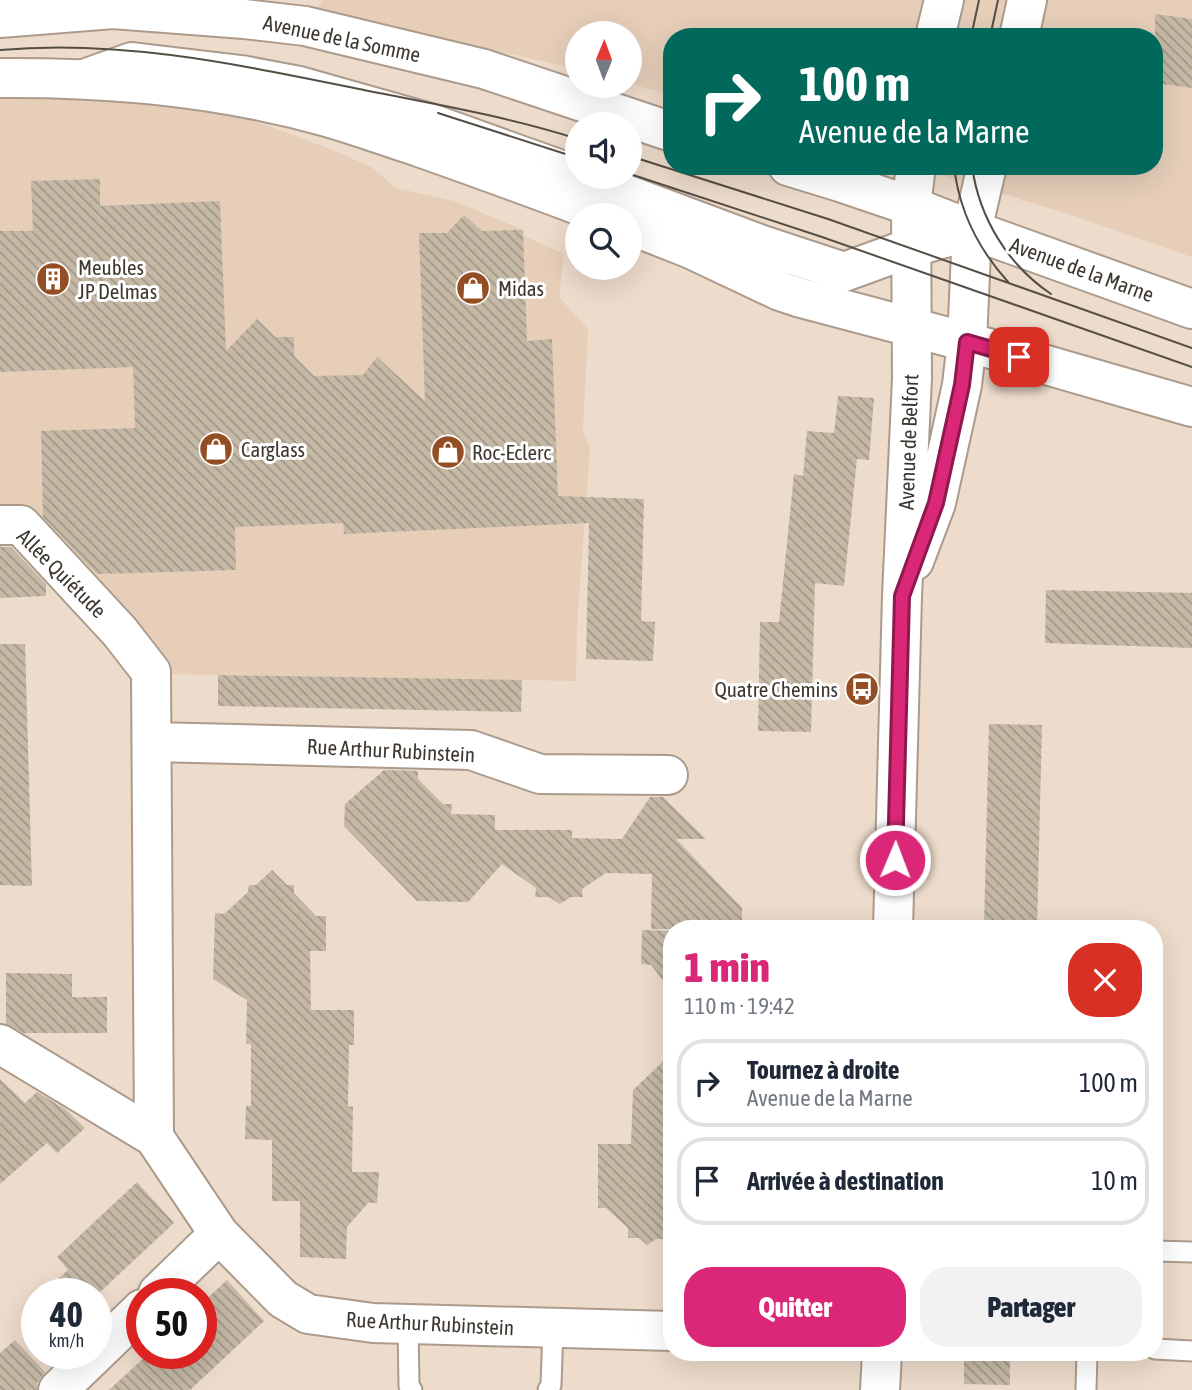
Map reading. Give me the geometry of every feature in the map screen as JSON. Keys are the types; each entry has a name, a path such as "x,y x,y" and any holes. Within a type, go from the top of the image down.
{"main road":[{"path":"113,9 174,0"},
{"path":"937,28 944,0"},
{"path":"1020,28 1027,0"},
{"name":"Avenue de la Somme","path":"0,18 113,9 305,26 484,69 663,129"},
{"path":"84,79 132,62 241,75 299,86 430,123 565,171"},
{"path":"0,78 135,82 232,96 328,117 573,203"},
{"path":"818,175 911,206"},
{"name":"Avenue de Belfort","path":"893,920 902,596 912,378 910,248 915,175"},
{"name":"Avenue de Belfort","path":"902,596 936,503 962,385 967,342 972,230 985,175"},
{"path":"613,189 762,245 844,272 910,248 972,230"},
{"name":"Avenue de la Marne","path":"911,206 1192,309"},
{"path":"642,230 691,249 780,291 1192,407"},
{"name":"Allée Quiétude","path":"0,526 21,526 120,632 151,672 153,742"},
{"path":"153,742 154,1137"},
{"name":"Rue Arthur Rubinstein","path":"153,742 471,750 540,775 668,775"},
{"name":"Rue Arthur Rubinstein","path":"0,1044 154,1137 219,1234 283,1299 307,1314 373,1323 663,1331"},
{"path":"174,1278 219,1234"},
{"path":"58,1390 126,1324"},
{"path":"880,1390 881,1361"}],"lane":[{"path":"1163,1251 1192,1252"},
{"path":"408,1324 409,1386 412,1390"},
{"path":"548,1390 551,1385 553,1328"},
{"path":"1163,1349 1192,1351"},
{"path":"1086,1390 1087,1361"}],"shaded area":[{"path":"322,0 1192,0 1192,257 1071,215 942,175 1163,175 1163,28 663,28 663,93 642,87 642,21 565,21 565,66 317,10"},
{"path":"0,91 105,91 240,117 333,150 371,167 396,188 454,201 523,230 524,236 564,254 559,297 588,329 583,431 590,448 577,625 576,681 164,674 18,505 0,505"}],"building":[{"path":"1155,14 1192,19 1192,88 1163,84 1163,28 1155,28"},
{"path":"100,179 100,206 220,201 226,351 257,319 275,337 294,337 294,356 314,376 363,375 377,357 425,401 419,233 447,233 464,215 482,231 523,230 527,341 552,339 558,496 644,499 641,621 655,622 653,661 586,659 589,523 344,534 343,523 235,527 236,570 98,574 92,569 43,517 41,431 135,428 133,367 0,372 0,231 33,231 31,181"},
{"path":"838,396 874,398 869,460 857,459 844,586 815,583 811,732 758,731 760,622 779,622 794,474 803,476 807,431 834,433"},
{"path":"0,547 11,547 46,584 46,596 0,598"},
{"path":"1046,590 1192,593 1192,648 1045,643"},
{"path":"0,644 25,644 32,886 0,885"},
{"path":"218,675 522,680 521,712 218,706"},
{"path":"989,724 1042,725 1037,920 984,920"},
{"path":"384,770 418,771 418,779 443,804 452,804 451,814 495,815 495,830 572,830 572,838 622,839 650,797 663,797 706,839 676,839 742,908 742,920 663,920 663,929 651,929 652,874 606,873 582,889 583,897 571,897 560,904 549,897 535,897 536,888 502,864 468,902 417,901 344,826 345,804"},
{"path":"272,870 287,885 294,885 294,893 316,916 326,916 326,951 310,951 311,1010 354,1010 354,1045 349,1045 348,1106 353,1107 352,1172 379,1172 377,1203 368,1203 347,1227 346,1259 300,1257 300,1201 272,1201 272,1140 245,1139 246,1106 251,1106 251,1044 246,1044 247,1000 213,979 215,913 224,914 248,892 249,885 256,885"},
{"path":"642,930 663,931 663,980 651,965 641,964"},
{"path":"6,973 72,974 72,997 107,997 107,1033 23,1033 6,1024"},
{"path":"663,1062 663,1239 656,1239 647,1245 639,1238 628,1238 628,1228 606,1208 598,1208 598,1144 631,1144 633,1090"},
{"path":"0,1079 25,1103 37,1092 65,1109 85,1128 57,1153 47,1143 0,1184"},
{"path":"137,1182 174,1223 112,1281 112,1278 59,1278 68,1270 57,1257"},
{"path":"227,1280 264,1321 217,1365 217,1289"},
{"path":"15,1340 21,1346 21,1369 42,1369 45,1372 37,1383 37,1390 0,1390 0,1353"},
{"path":"964,1361 1010,1361 1010,1385 964,1384"},
{"path":"132,1369 213,1369 190,1390 109,1390"}],"tram line":[{"path":"973,28 979,0"},
{"path":"992,28 998,0"},
{"path":"0,50 91,48 181,56 469,111 565,135"},
{"path":"438,113 565,154"},
{"path":"642,160 663,166"},
{"path":"690,175 828,219 1192,348"},
{"path":"956,175 960,198 972,229 988,257 1009,283"},
{"path":"974,175 981,204 998,239 1021,269 1051,294"},
{"path":"642,178 822,237 1192,367"}],"place":[{"name":"Meubles JP Delmas","path":"53,279"},
{"name":"Midas","path":"473,288"},
{"name":"Carglass","path":"216,449"},
{"name":"Roc-Eclerc","path":"448,452"},
{"name":"Quatre Chemins","path":"862,689"}],"route":[{"path":"895,860 902,596 936,503 962,385 967,342 1019,357"}]}
